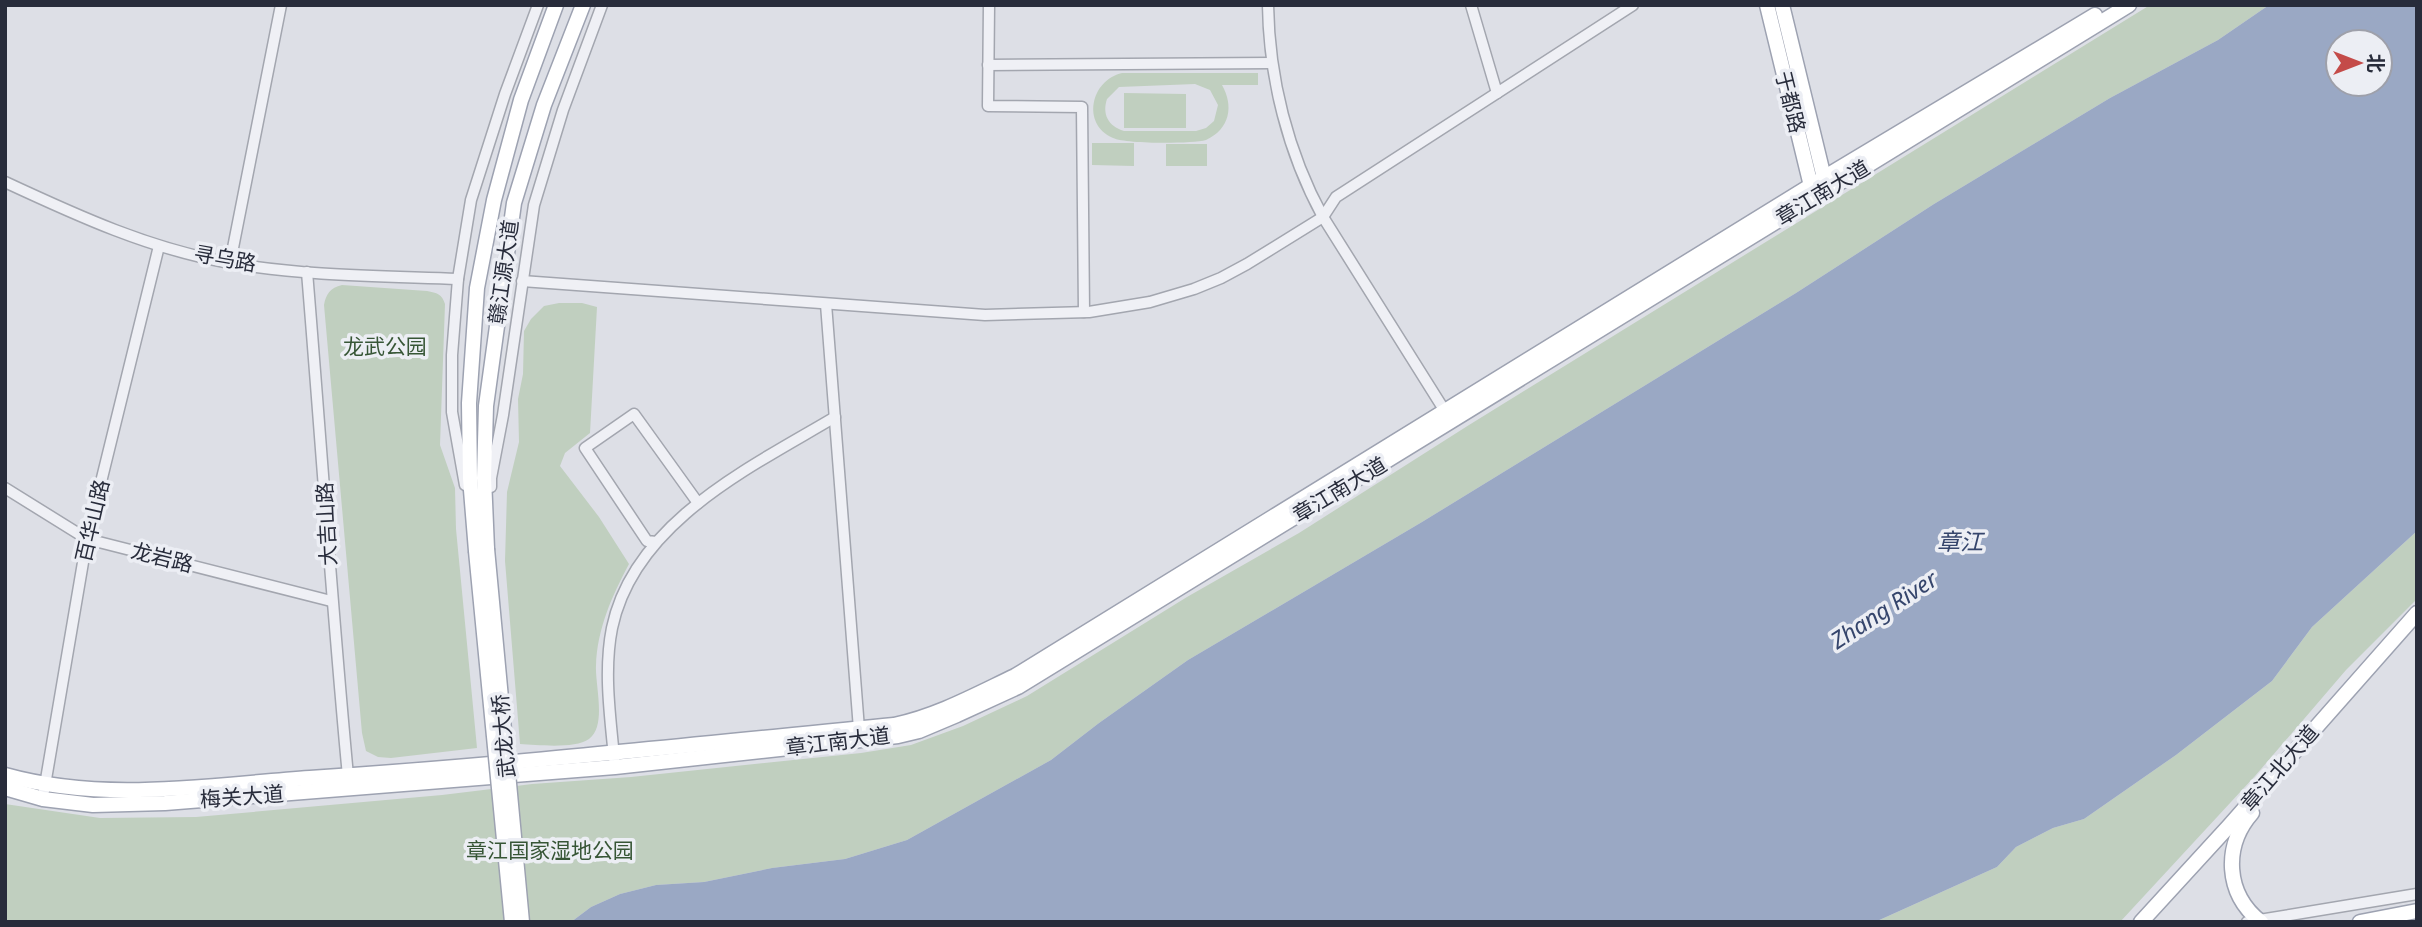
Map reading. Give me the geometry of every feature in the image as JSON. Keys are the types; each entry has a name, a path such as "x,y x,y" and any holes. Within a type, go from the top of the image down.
{"main road":[{"name":"赣江源大道","path":"482,550 470,478 469,403 477,288 494,200 521,100 556,5"},
{"name":"赣江源大道","path":"482,550 486,406 514,203 544,105 583,5"},
{"name":"于都路","path":"1767,5 1812,192"},
{"name":"于都路","path":"1782,5 1826,184"},
{"name":"章江南大道","path":"1826,184 2111,5"},
{"name":"章江南大道","path":"480,772 898,736 919,731 1018,687 1812,192 2129,5"},
{"name":"章江南大道","path":"614,760 859,729 916,720 950,708 1014,676 1449,417"},
{"name":"武龙大桥","path":"482,550 512,922"},
{"name":"武龙大桥","path":"482,550 522,922"},
{"name":"章江北大道","path":"2141,922 2417,613"},
{"name":"章江北大道","path":"2256,921 2243,902 2232,874 2234,844 2242,825 2417,626"},
{"name":"梅关大道","path":"5,775 44,791 93,805 165,803 480,772"},
{"name":"梅关大道","path":"5,789 170,790 348,776 480,772"},
{"path":"2360,922 2417,911"}],"street":[{"path":"230,263 281,5"},
{"path":"482,550 464,479 452,412 452,355 457,279 471,200 505,94 538,5"},
{"path":"482,550 534,205 563,110 602,5"},
{"path":"989,5 988,106 1082,107 1084,313"},
{"path":"1268,5 1272,63 1292,146 1307,187 1323,217 1449,417"},
{"path":"1471,5 1497,93"},
{"path":"522,281 985,315 1084,313 1150,302 1194,289 1247,264 1323,217 1336,197 1633,5"},
{"path":"988,65 1272,63"},
{"name":"寻乌路","path":"5,182 102,227 159,246 230,263 307,272 457,279"},
{"name":"百华山路","path":"44,791 88,539 159,246"},
{"name":"大吉山路","path":"307,272 331,601 348,776"},
{"path":"826,304 859,729"},
{"path":"656,542 647,541 585,448 634,414 698,503"},
{"path":"614,760 609,702 610,649 613,626 628,585 656,542 685,513 766,458 835,418"},
{"name":"龙岩路","path":"5,488 88,539 331,601"},
{"path":"2256,921 2417,894"}],"green space":[{"name":"章江国家湿地公园","path":"2150,5 2269,5 2218,40 2110,98 1422,522 1188,660 1051,760 907,840 845,859 772,868 704,882 656,885 620,894 591,907 571,922 5,922 5,804 100,818 196,817 861,753 911,745 963,726 1027,696 1187,597 1299,533 1469,425"},
{"path":"1122,73 1258,73 1258,85 1222,85 1229,109 1225,123 1206,140 1144,142 1113,138 1097,123 1094,103 1097,93 1111,77","holes":["1195,84 1210,90 1218,105 1214,121 1206,128 1196,131 1124,131 1110,123 1106,114 1107,99 1119,87"]},
{"path":"1124,93 1186,94 1186,128 1124,128"},
{"path":"1092,143 1134,143 1134,166 1092,165"},
{"path":"1166,144 1207,144 1207,166 1166,166"},
{"name":"龙武公园","path":"342,285 427,291 439,294 445,304 440,445 455,488 456,529 477,748 391,758 378,757 366,751 362,733 324,305 329,292"},
{"path":"582,303 597,307 590,433 565,453 560,466 599,517 629,564 611,601 599,639 596,666 598,725 589,739 583,742 556,746 520,744 505,561 507,492 519,442 518,399 523,374 524,331 544,306"},
{"path":"2417,531 2417,599 2346,670 2255,776 2120,922 1875,922 1997,867 2016,847 2053,828 2084,819 2176,755 2272,681 2312,627"}],"water":[{"name":"章江","path":"2269,5 2417,5 2417,531 2312,627 2272,681 2176,755 2084,819 2053,828 2016,847 1997,867 1875,922 571,922 591,907 620,894 656,885 704,882 772,868 845,859 907,840 1051,760 1188,660 1422,522 2110,98 2218,40"}],"water label":[{"name":"Zhang River","path":"1884,610"}]}
